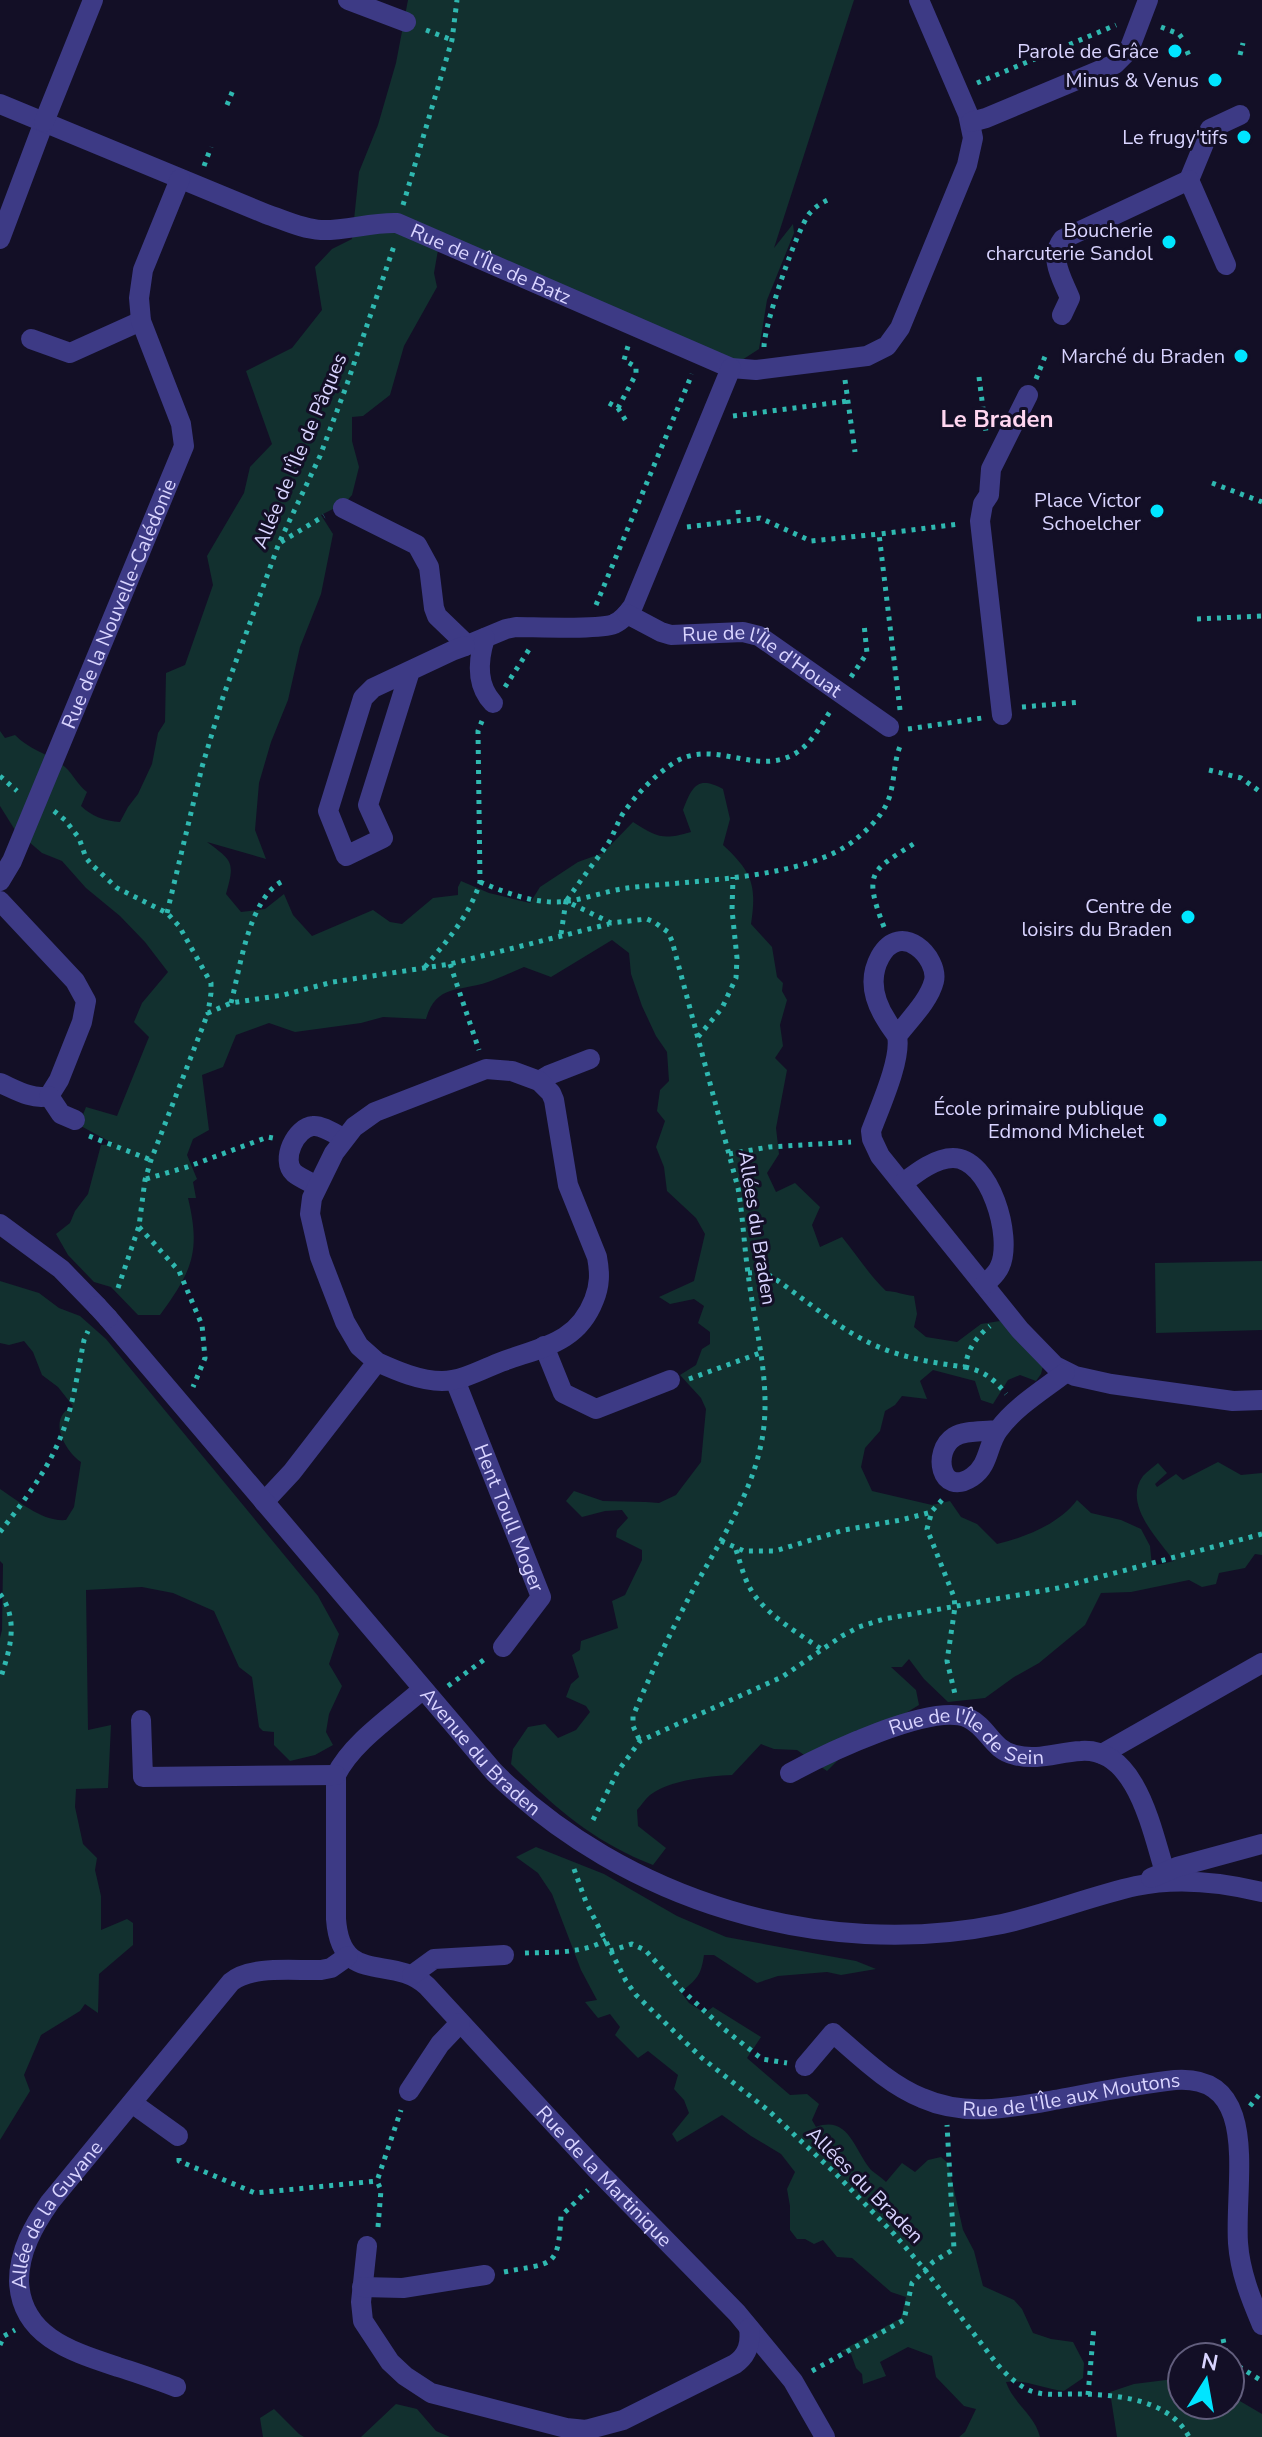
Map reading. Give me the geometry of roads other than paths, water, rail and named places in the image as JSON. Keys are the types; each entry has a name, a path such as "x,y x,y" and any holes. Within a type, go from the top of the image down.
{"street":[{"path":"0,239 93,0"},
{"path":"348,0 406,22"},
{"path":"919,0 971,122 1115,64 1129,50 1148,0"},
{"name":"Rue de l'Île de Batz","path":"0,104 266,214 310,229 397,223 731,368 748,371 874,354 892,340 906,314 967,165 973,138 971,122"},
{"path":"1062,315 1070,298 1055,262 1057,247 1063,239 1189,180 1210,129 1240,115"},
{"name":"Rue de la Nouvelle-Calédonie","path":"0,881 12,861 184,446 181,424 141,321 139,298 143,270 180,179"},
{"path":"1189,180 1226,265"},
{"path":"31,339 70,353 141,321"},
{"path":"410,671 368,805 383,838 346,856 328,811 363,698 373,688 410,671 465,646 506,629 597,627 613,624 627,614 731,368"},
{"path":"1002,715 980,521 983,504 989,495 991,469 1028,395"},
{"path":"343,508 417,545 429,567 437,616 465,646"},
{"name":"Rue de l'Île d'Houat","path":"627,614 671,635 743,632 759,636 897,727"},
{"path":"485,638 479,667 485,693 493,703"},
{"path":"0,901 75,981 86,1001 82,1022 59,1080 49,1096 38,1098 0,1083"},
{"path":"897,1036 880,1010 874,988 877,962 891,944 906,940 927,956 935,974 934,984 897,1036 893,1071 871,1131 872,1139 880,1156 1047,1360 1065,1373 1095,1381 1221,1400 1262,1400"},
{"path":"539,1081 590,1059"},
{"path":"486,1069 512,1071 539,1081 554,1100 568,1185 600,1270 597,1292 581,1325 564,1339 455,1380 435,1381 377,1362 353,1336 320,1257 310,1214 317,1186 343,1138 375,1112 486,1069"},
{"path":"49,1096 61,1114 75,1120"},
{"path":"317,1186 290,1168 288,1162 294,1142 302,1130 311,1126 343,1138"},
{"path":"903,1183 928,1167 952,1158 963,1160 980,1172 999,1209 1003,1237 1000,1267 984,1285"},
{"name":"Avenue du Braden","path":"0,1224 61,1269 103,1312 494,1772 553,1822 631,1870 732,1911 802,1927 853,1933 925,1934 975,1929 1026,1918 1262,1844"},
{"path":"544,1346 563,1393 596,1409 670,1380"},
{"path":"264,1502 292,1472 377,1362"},
{"path":"997,1430 964,1433 950,1441 943,1454 942,1471 953,1482 971,1478 982,1467 997,1430 1065,1373"},
{"name":"Hent Toull Moger","path":"455,1380 541,1597 503,1647"},
{"path":"1102,1754 1262,1663"},
{"path":"427,1694 356,1747 336,1775 336,1919 339,1941 348,1956 369,1966 412,1975 434,1959 515,1954"},
{"name":"Rue de l'Île de Sein","path":"790,1773 896,1726 937,1716 957,1715 975,1722 997,1747 1025,1758 1082,1750 1102,1754"},
{"path":"141,1720 143,1777 336,1775"},
{"path":"1102,1754 1120,1764 1132,1782 1147,1811 1165,1872"},
{"name":"Avenue du Braden","path":"1136,1886 1202,1882 1223,1883 1262,1892"},
{"name":"Allée de la Guyane","path":"176,2387 97,2360 50,2339 32,2321 22,2303 22,2257 37,2221 238,1976 255,1971 321,1970 331,1968 348,1956"},
{"name":"Rue de la Martinique","path":"412,1975 749,2328 793,2381 825,2437"},
{"path":"409,2091 434,2052 460,2023"},
{"name":"Rue de l'Île aux Moutons","path":"805,2066 833,2033 898,2086 946,2107 964,2109 1005,2108 1175,2080 1192,2079 1216,2086 1226,2093 1238,2111 1242,2146 1238,2245 1245,2279 1262,2325"},
{"path":"132,2103 178,2136"},
{"path":"367,2246 361,2312 367,2330 390,2362 418,2386 456,2401 566,2428 586,2430 623,2420 735,2364 749,2347 749,2328"},
{"path":"362,2287 403,2288 485,2275"}],"place":[{"name":"Parole de Grâce","path":"1175,51"},
{"name":"Minus & Venus","path":"1215,80"},
{"name":"Le frugy'tifs","path":"1244,137"},
{"name":"Boucherie charcuterie Sandol","path":"1169,242"},
{"name":"Marché du Braden","path":"1241,356"},
{"name":"Place Victor Schoelcher","path":"1157,511"},
{"name":"Centre de loisirs du Braden","path":"1188,917"},
{"name":"École primaire publique Edmond Michelet","path":"1160,1120"}],"district":[{"name":"Le Braden","path":"997,419"}]}
